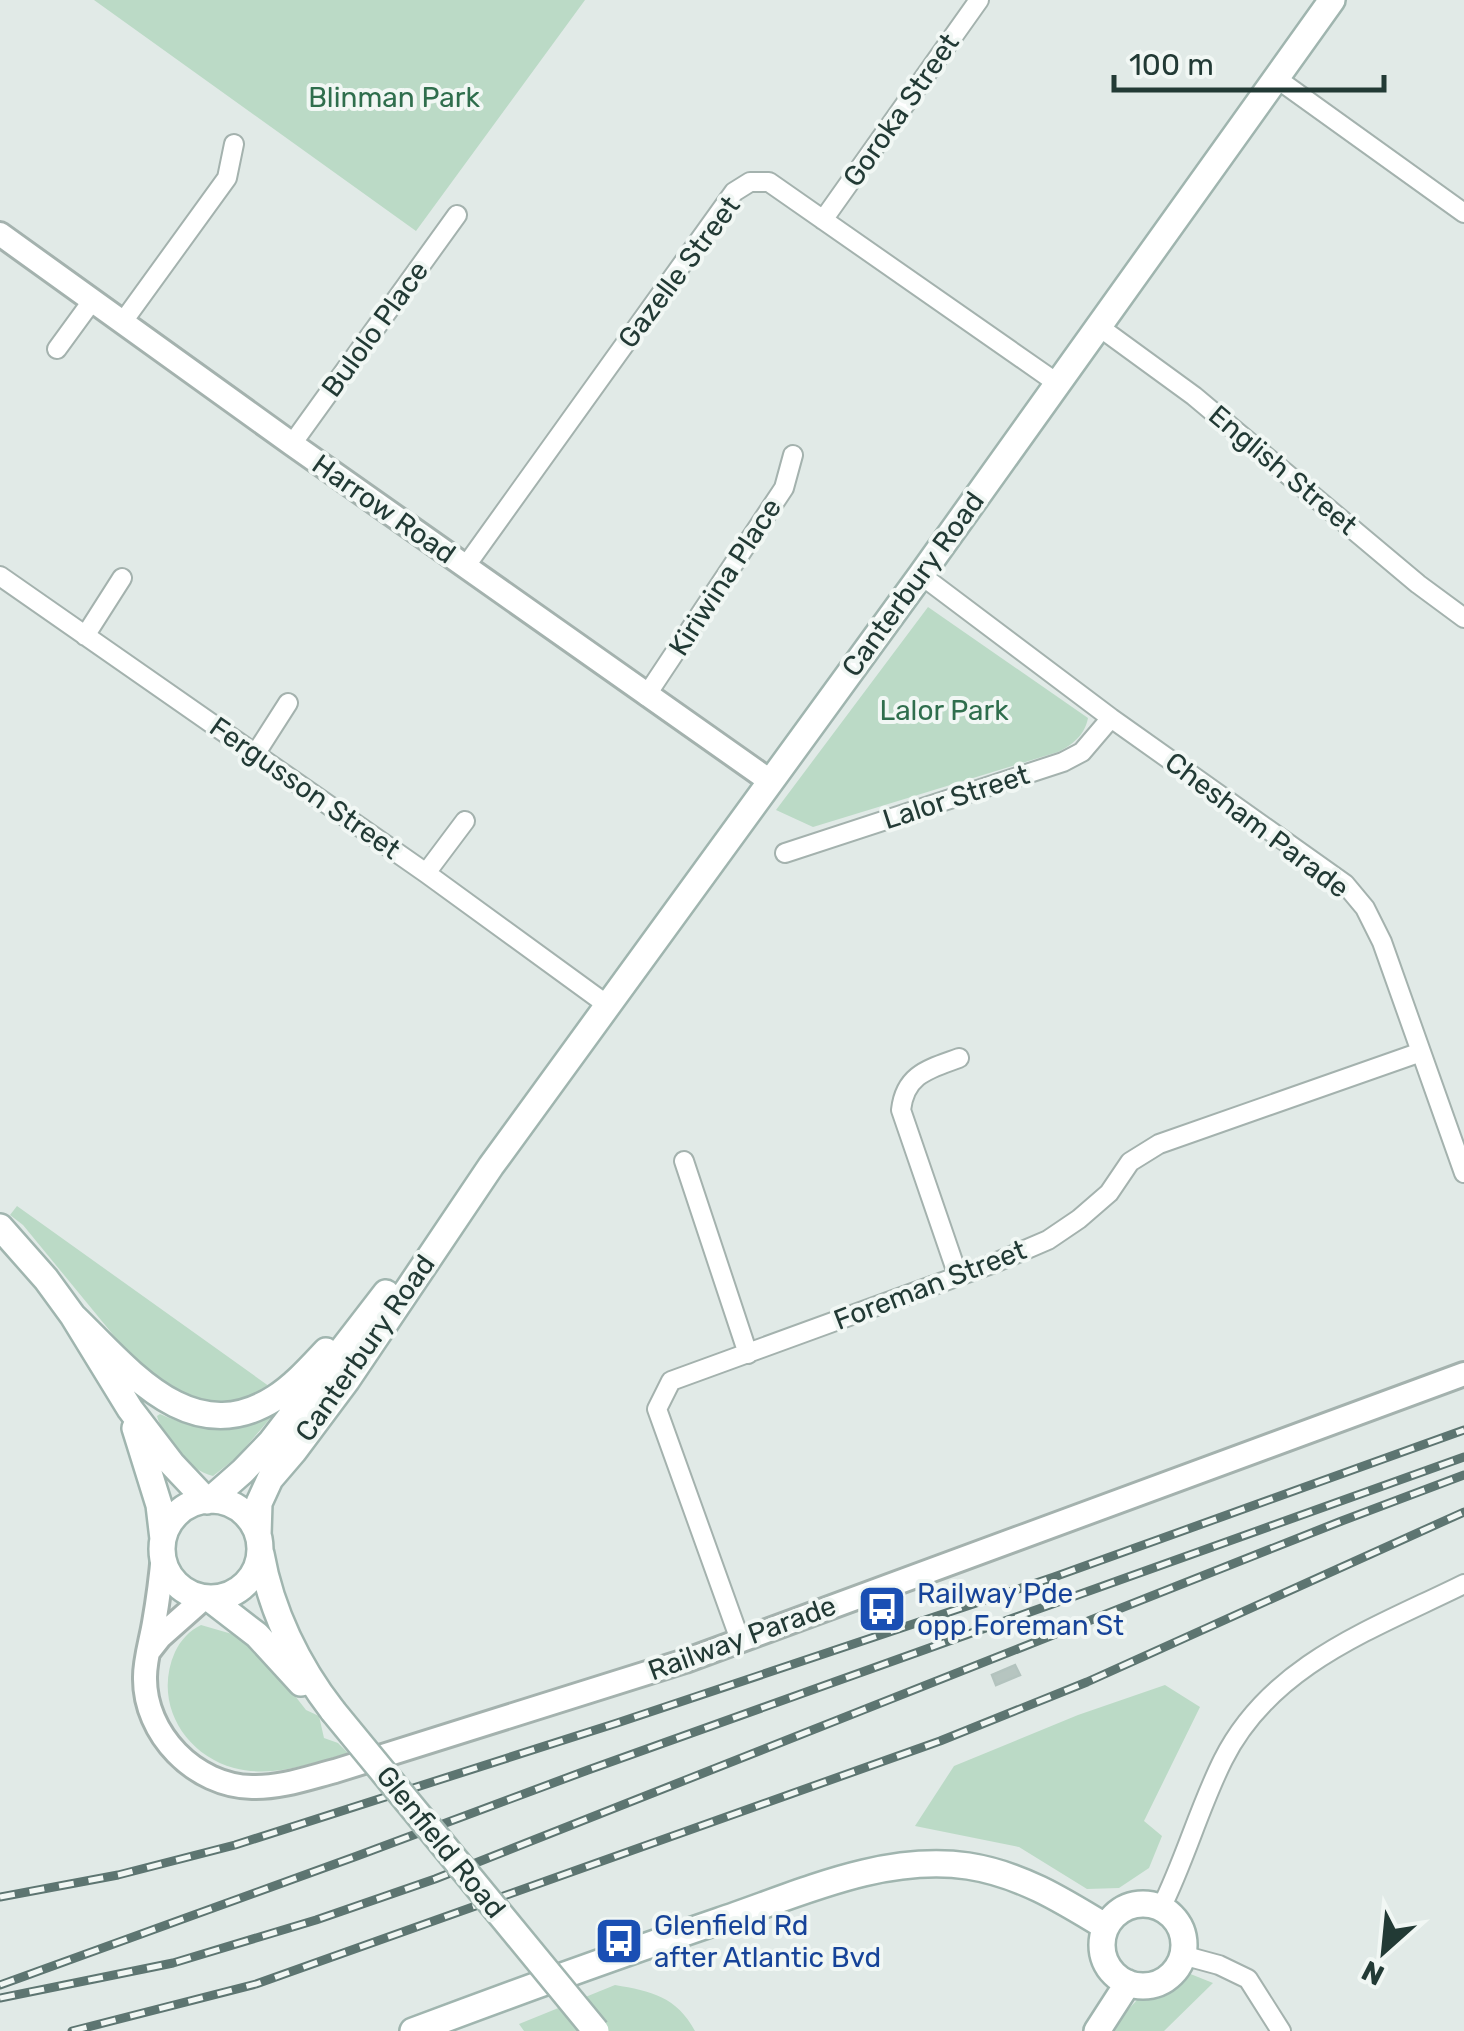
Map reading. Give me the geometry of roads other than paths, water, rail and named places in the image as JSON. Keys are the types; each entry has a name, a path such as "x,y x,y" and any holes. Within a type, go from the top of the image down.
{"main road":[{"name":"Canterbury Road","path":"260,1542 259,1503 270,1479 346,1380 490,1166 606,1004 921,574 1332,0"},
{"name":"Canterbury Road","path":"209,1501 270,1442 490,1166"},
{"path":"0,1227 74,1316 130,1410 172,1464 209,1501"},
{"path":"74,1316 164,1400 189,1411 228,1415 251,1410 282,1393 399,1276"},
{"path":"130,1410 159,1505 163,1549 168,1572 179,1586 206,1598 226,1596 242,1588 258,1567 260,1542 250,1519 236,1507 209,1501 186,1508 175,1517 166,1529 163,1549"},
{"name":"Glenfield Road","path":"260,1542 268,1588 279,1618 331,1708 596,2031"},
{"name":"Glenfield Road","path":"206,1598 257,1635 304,1687 331,1708"},
{"path":"412,2031 855,1874 904,1865 966,1866 1017,1878 1106,1927"},
{"path":"1129,1906 1161,1908 1181,1931 1182,1955 1176,1969 1164,1980 1148,1985 1128,1982 1112,1972 1104,1958 1102,1942 1106,1927 1129,1906"},
{"path":"1097,2031 1128,1982"}],"street":[{"name":"Goroka Street","path":"823,220 979,0"},
{"path":"1276,78 1464,214"},
{"path":"122,323 227,178 234,144"},
{"name":"Gazelle Street","path":"465,567 734,192 750,182 769,182 1057,383"},
{"name":"Bulolo Place","path":"292,444 457,214"},
{"name":"Harrow Road","path":"0,234 770,781"},
{"path":"56,349 92,301"},
{"name":"English Street","path":"1098,326 1194,396 1464,618"},
{"name":"Kiriwina Place","path":"646,696 784,488 792,454"},
{"name":"Chesham Parade","path":"921,574 1112,718 1345,884 1365,908 1382,942 1464,1173"},
{"name":"Fergusson Street","path":"0,576 426,873 606,1004"},
{"path":"85,636 122,578"},
{"path":"256,753 288,703"},
{"name":"Lalor Street","path":"785,853 1063,762 1082,752 1112,718"},
{"path":"426,873 465,821"},
{"name":"Foreman Street","path":"740,1640 657,1409 671,1382 1048,1240 1108,1192 1130,1162 1159,1144 1421,1052"},
{"path":"958,1276 901,1110 903,1095 914,1078 959,1058"},
{"path":"684,1161 748,1354"},
{"name":"Railway Parade","path":"163,1549 145,1680 148,1706 158,1731 200,1772 226,1784 252,1788 282,1785 684,1660 1464,1374"},
{"path":"1161,1908 1224,1758 1261,1704 1309,1664 1464,1584"},
{"path":"148,1652 160,1636 206,1598"},
{"path":"1182,1955 1248,1979 1281,2031"}],"railway":[{"path":"0,1897 118,1875 235,1845 1054,1577 1464,1430"},
{"path":"0,1985 1464,1457"},
{"path":"0,1998 173,1963 435,1879 1464,1475"},
{"path":"72,2031 256,1984 940,1741 1087,1682 1464,1512"}],"place":[{"name":"Railway Pde opp Foreman St","path":"882,1609"},
{"name":"Glenfield Rd after Atlantic Bvd","path":"619,1941"}],"park label":[{"name":"Blinman Park","path":"394,97"},
{"name":"Lalor Park","path":"944,710"}]}
